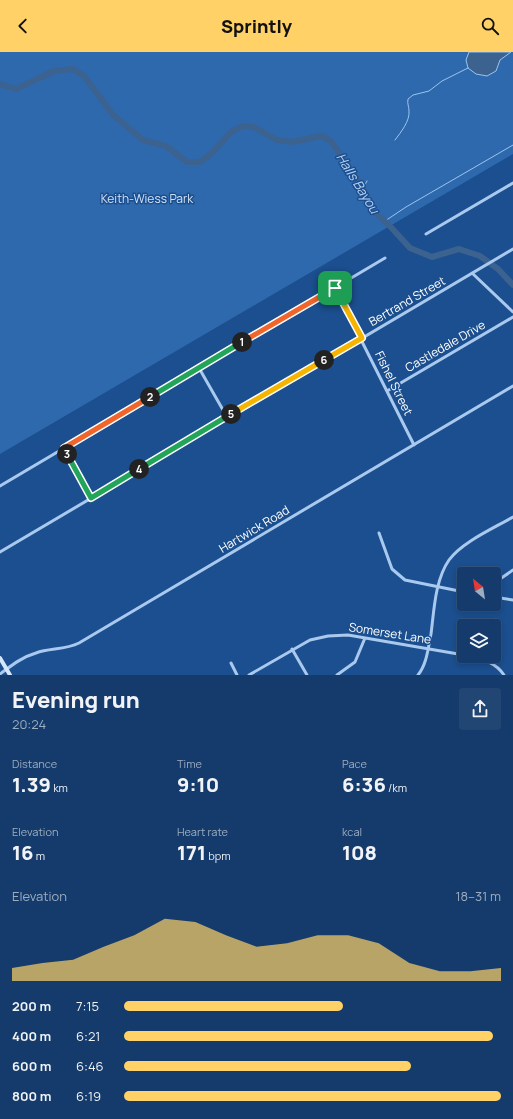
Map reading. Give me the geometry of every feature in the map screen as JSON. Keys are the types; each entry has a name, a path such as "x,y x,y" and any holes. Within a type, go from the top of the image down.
{"main road":[{"path":"0,658 10,675"}],"street":[{"path":"426,234 512,185"},
{"name":"Bertrand Street","path":"0,552 513,249"},
{"path":"0,486 384,258"},
{"path":"472,273 513,312"},
{"name":"Fishel Street","path":"335,288 362,338 386,391 414,444"},
{"name":"Castledale Drive","path":"386,391 513,317"},
{"path":"199,368 227,417"},
{"name":"Hartwick Road","path":"0,674 34,653 66,648 79,643 513,386"},
{"path":"64,448 91,498"},
{"path":"418,675 424,666 428,649 438,587 443,571 452,555 471,541 513,517"},
{"path":"379,533 392,569 397,574 410,582 457,591"},
{"path":"501,578 513,570"},
{"path":"501,598 513,600"},
{"name":"Somerset Lane","path":"249,675 310,640 328,636 348,635 457,654"},
{"path":"337,675 354,662 365,638"},
{"path":"292,649 307,675"},
{"path":"231,663 237,675"},
{"path":"491,663 504,675"}],"green space":[{"name":"Keith-Wiess Park","path":"0,52 513,52 513,154 0,454"}],"shaded area":[{"path":"469,52 511,52 500,60 496,71 487,76 476,74 468,68 466,60"}],"waterway":[{"path":"395,140 408,119 408,99 413,95 429,91 442,81 468,68"},
{"name":"Halls Bayou","path":"0,84 16,89 54,71 73,69 85,77 113,115 143,140 166,146 187,162 200,162 212,153 231,132 243,126 254,127 277,140 292,142 321,136 331,141 363,188 372,210 388,224 410,248 432,257 459,249 480,256 498,269 513,285"},
{"path":"385,221 406,207 513,145"},
{"name":"Halls Bayou","path":"363,188 367,181"}],"route":[{"path":"335,288 362,338 91,498 64,448 335,288"}]}
